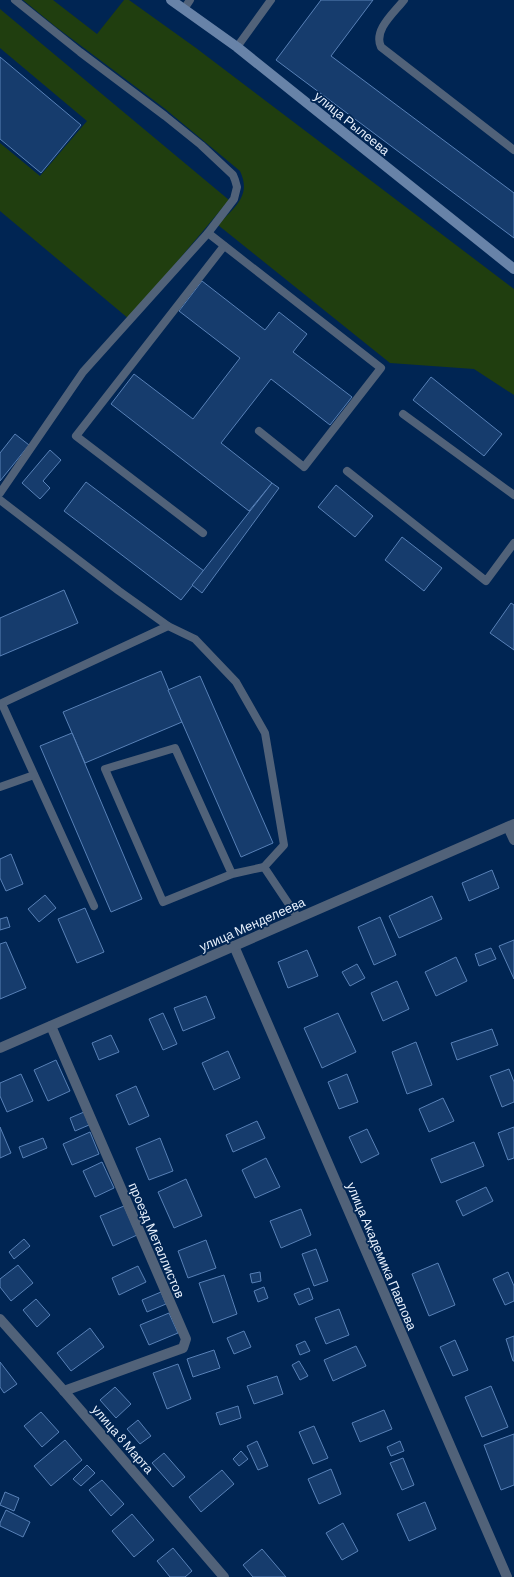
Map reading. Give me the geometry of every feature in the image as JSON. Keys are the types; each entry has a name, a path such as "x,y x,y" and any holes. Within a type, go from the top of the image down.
{"street":[{"name":"улица Рылеева","path":"171,0 237,47 514,269"},
{"path":"511,825 514,840"},
{"name":"улица Менделеева","path":"0,1048 511,825"},
{"name":"улица Академика Павлова","path":"234,946 507,1577"},
{"name":"проезд Металлистов","path":"51,1026 186,1339 183,1348 64,1391"},
{"name":"улица 8 Марта","path":"0,1319 224,1577"}],"lane":[{"path":"0,493 83,372 208,233 234,199 236,187 233,175 202,145 166,116 80,52 15,0"},
{"path":"184,9 190,0"},
{"path":"237,47 271,0"},
{"path":"404,0 381,30 379,38 382,47 514,150"},
{"path":"208,233 381,368 304,467 260,431"},
{"path":"203,533 76,436 224,246"},
{"path":"403,414 514,495"},
{"path":"347,471 486,582 514,543"},
{"path":"0,500 168,626 195,638 236,682 265,733 284,845 264,867 232,874 163,902 105,770 175,748 232,874"},
{"path":"94,906 1,704 168,626"},
{"path":"0,787 34,775"},
{"path":"264,867 298,918"}],"green space":[{"path":"23,0 53,0 97,34 124,0 129,0 196,48 514,289 514,395 474,369 390,363 218,225 240,201 243,194 244,187 240,171 164,108 56,27"},
{"path":"0,9 229,200 129,319 0,211 0,143 40,176 87,121 0,48"}],"building":[{"path":"321,0 373,0 331,56 514,193 514,238 276,60"},
{"path":"0,57 81,125 41,173 0,139"},
{"path":"202,281 265,330 279,312 307,334 293,352 352,397 330,425 271,379 221,443 272,483 249,511 111,404 134,374 193,419 240,358 179,311"},
{"path":"431,377 502,434 484,456 413,400"},
{"path":"15,434 29,445 0,481 0,453"},
{"path":"50,450 61,460 43,481 50,488 40,499 22,483"},
{"path":"86,482 204,571 181,600 64,511"},
{"path":"272,483 279,488 202,593 192,585"},
{"path":"336,485 373,516 355,537 318,507"},
{"path":"402,537 442,568 424,591 385,560"},
{"path":"64,590 78,623 0,656 0,618"},
{"path":"511,603 514,605 514,650 490,633"},
{"path":"161,671 182,722 85,763 63,712"},
{"path":"200,676 273,843 241,857 168,690"},
{"path":"72,733 142,899 111,912 40,746"},
{"path":"11,854 23,884 6,891 0,878 0,859"},
{"path":"492,870 499,888 469,901 462,883"},
{"path":"45,895 56,908 39,922 28,909"},
{"path":"432,896 442,919 399,938 389,916"},
{"path":"85,908 104,952 77,963 58,919"},
{"path":"7,917 10,927 0,930 0,919"},
{"path":"380,917 396,955 374,965 358,927"},
{"path":"514,940 514,979 499,946"},
{"path":"6,942 26,988 0,999 0,944"},
{"path":"491,948 496,959 479,966 475,954"},
{"path":"307,950 318,976 288,988 278,962"},
{"path":"456,957 467,981 436,996 425,972"},
{"path":"357,964 365,978 350,986 342,972"},
{"path":"397,981 409,1009 383,1021 371,993"},
{"path":"206,996 215,1018 183,1031 174,1008"},
{"path":"163,1013 177,1044 163,1050 149,1019"},
{"path":"338,1013 356,1052 322,1068 304,1028"},
{"path":"492,1029 498,1045 457,1060 451,1043"},
{"path":"111,1035 119,1052 99,1060 92,1043"},
{"path":"416,1042 432,1085 407,1094 392,1052"},
{"path":"228,1051 240,1078 214,1090 202,1063"},
{"path":"56,1060 70,1091 48,1101 34,1070"},
{"path":"509,1069 514,1082 514,1102 502,1107 490,1076"},
{"path":"21,1074 33,1101 7,1112 0,1096 0,1083"},
{"path":"347,1074 358,1102 339,1109 328,1082"},
{"path":"136,1086 149,1116 129,1125 116,1095"},
{"path":"443,1098 454,1121 429,1132 419,1109"},
{"path":"84,1112 89,1125 75,1131 70,1118"},
{"path":"257,1121 265,1138 233,1152 226,1135"},
{"path":"0,1127 11,1153 0,1158"},
{"path":"514,1127 514,1158 508,1160 498,1133"},
{"path":"367,1129 379,1154 361,1163 349,1137"},
{"path":"90,1132 99,1154 72,1165 63,1144"},
{"path":"43,1138 47,1148 23,1158 19,1147"},
{"path":"160,1138 173,1171 149,1180 136,1148"},
{"path":"474,1142 484,1166 441,1183 431,1159"},
{"path":"266,1158 280,1187 255,1198 242,1170"},
{"path":"102,1162 114,1188 95,1197 83,1171"},
{"path":"186,1179 202,1216 174,1228 158,1192"},
{"path":"486,1187 493,1201 463,1216 456,1201"},
{"path":"124,1206 137,1235 113,1246 100,1216"},
{"path":"301,1209 311,1235 281,1248 270,1221"},
{"path":"24,1239 30,1246 14,1259 9,1252"},
{"path":"206,1240 216,1268 188,1278 178,1251"},
{"path":"316,1249 328,1281 314,1286 302,1254"},
{"path":"438,1263 455,1305 429,1316 412,1274"},
{"path":"18,1265 33,1283 11,1301 0,1287 0,1279"},
{"path":"138,1266 146,1282 119,1295 112,1278"},
{"path":"260,1272 261,1281 252,1283 250,1274"},
{"path":"508,1272 514,1286 514,1301 505,1305 493,1279"},
{"path":"224,1275 237,1314 213,1323 199,1283"},
{"path":"264,1287 268,1298 258,1302 254,1291"},
{"path":"309,1288 313,1299 299,1305 294,1294"},
{"path":"161,1292 166,1304 147,1312 142,1300"},
{"path":"36,1299 50,1315 37,1327 23,1310"},
{"path":"339,1309 349,1335 326,1344 315,1318"},
{"path":"169,1313 178,1333 149,1345 140,1325"},
{"path":"90,1328 104,1347 71,1371 57,1353"},
{"path":"244,1331 251,1347 234,1354 227,1338"},
{"path":"514,1336 514,1361 513,1361 506,1339"},
{"path":"455,1340 468,1370 453,1376 440,1347"},
{"path":"305,1341 310,1351 300,1355 296,1345"},
{"path":"356,1346 366,1366 333,1381 324,1360"},
{"path":"214,1350 220,1368 193,1377 187,1359"},
{"path":"299,1361 308,1376 300,1380 292,1365"},
{"path":"0,1362 17,1384 4,1393 0,1387"},
{"path":"178,1364 191,1399 167,1409 153,1373"},
{"path":"277,1376 283,1394 254,1404 247,1386"},
{"path":"491,1386 508,1427 482,1437 465,1397"},
{"path":"115,1387 131,1404 116,1418 100,1400"},
{"path":"238,1406 241,1418 220,1425 216,1413"},
{"path":"384,1410 392,1429 360,1442 352,1423"},
{"path":"41,1412 59,1432 42,1447 24,1426"},
{"path":"138,1420 151,1436 140,1444 127,1429"},
{"path":"314,1426 328,1458 313,1464 299,1432"},
{"path":"514,1434 514,1485 501,1490 484,1445"},
{"path":"65,1440 82,1460 51,1486 34,1466"},
{"path":"257,1441 268,1466 258,1470 247,1446"},
{"path":"400,1441 404,1451 391,1456 387,1447"},
{"path":"241,1451 248,1459 239,1466 233,1459"},
{"path":"164,1453 185,1477 173,1487 152,1463"},
{"path":"403,1458 414,1485 402,1490 390,1463"},
{"path":"87,1465 95,1473 81,1486 73,1479"},
{"path":"331,1469 341,1494 319,1504 308,1479"},
{"path":"222,1470 234,1484 201,1512 189,1497"},
{"path":"102,1480 124,1504 111,1516 89,1490"},
{"path":"5,1492 19,1498 14,1511 0,1505"},
{"path":"425,1502 436,1529 409,1541 397,1514"},
{"path":"6,1510 30,1522 23,1537 0,1526"},
{"path":"132,1514 154,1540 134,1557 112,1531"},
{"path":"343,1523 358,1551 342,1560 326,1533"},
{"path":"173,1548 192,1571 185,1577 170,1577 157,1561"},
{"path":"262,1549 286,1577 253,1577 243,1565"}]}
